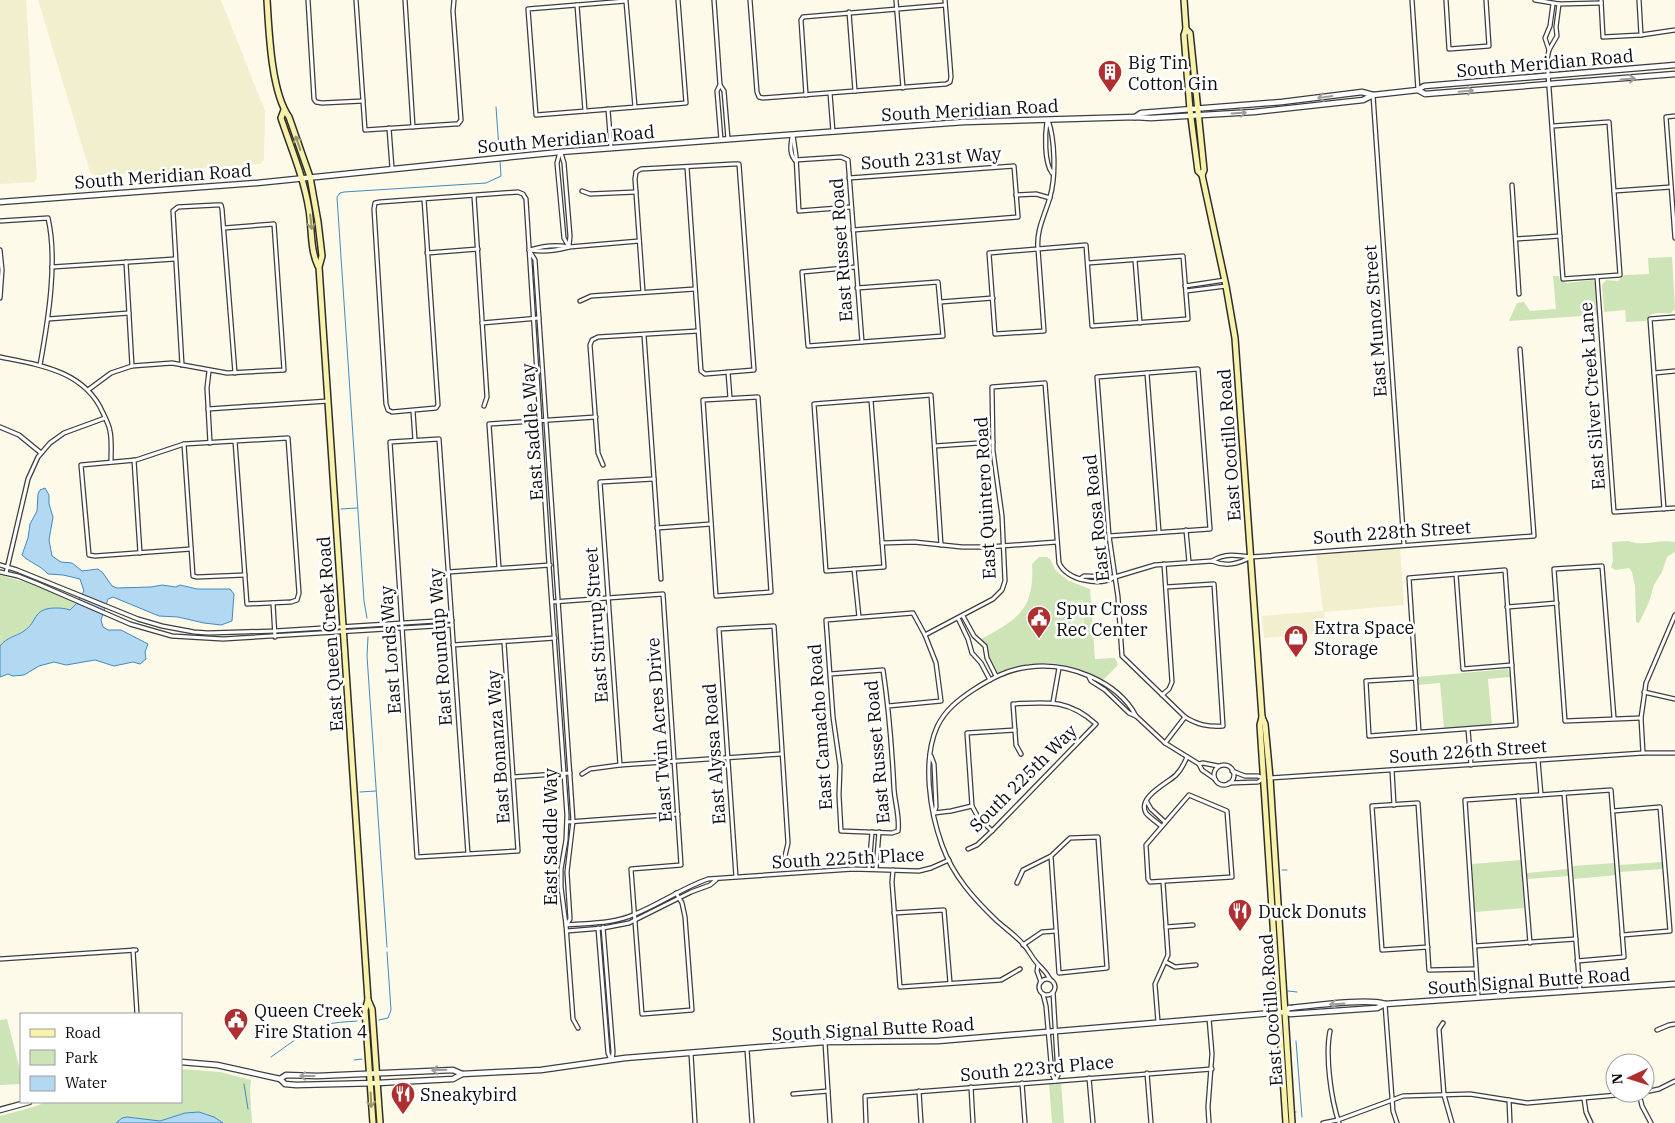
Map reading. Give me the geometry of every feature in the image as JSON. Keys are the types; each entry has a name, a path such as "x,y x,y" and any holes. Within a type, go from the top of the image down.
{"main road":[{"path":"267,0 273,63 284,110"},
{"path":"1184,0 1186,29 1184,34 1190,113 1198,170 1202,175"},
{"path":"1186,29 1190,33 1204,170 1202,175"},
{"name":"East Queen Creek Road","path":"284,110 289,117 310,177 322,256 319,266 343,629 368,1000 372,1009 380,1123"},
{"name":"East Queen Creek Road","path":"284,110 281,118 302,178 309,210 313,256 319,266"},
{"name":"East Ocotillo Road","path":"1202,175 1235,338 1262,717 1260,725 1267,778 1292,1123"},
{"name":"East Ocotillo Road","path":"1267,778 1278,1012 1286,1123"},
{"name":"East Queen Creek Road","path":"368,1000 365,1010 373,1123"}],"street":[{"path":"308,0 314,99 316,102 322,103 363,101"},
{"path":"356,0 365,130 458,124 461,120 453,11 454,0"},
{"path":"405,0 413,127"},
{"path":"635,107 626,1 528,9 536,115 686,103 678,0"},
{"path":"714,0 720,85 724,91 728,139"},
{"path":"750,0 757,92 759,97 763,98 902,88 950,82 945,0"},
{"path":"896,0 902,88"},
{"path":"1412,0 1418,90"},
{"path":"1446,0 1449,49 1489,46 1486,0"},
{"path":"1535,0 1553,4 1601,1 1603,38 1675,30"},
{"path":"1639,0 1642,35"},
{"path":"1549,50 1545,38 1549,29 1553,4"},
{"path":"1553,126 1609,122 1620,275 1563,279 1547,60 1549,50 1557,36 1559,4"},
{"path":"577,5 585,111"},
{"path":"806,95 801,20 803,17 945,6"},
{"path":"849,12 855,91"},
{"path":"1549,29 1556,31"},
{"name":"South Meridian Road","path":"0,202 257,183 560,152 964,122 1135,117 1141,113 1254,112 1363,100 1373,95 1418,90 1424,86 1675,65"},
{"name":"South Meridian Road","path":"1418,90 1425,94 1675,74"},
{"path":"720,85 717,91 721,140"},
{"name":"South Meridian Road","path":"1197,113 1362,92 1373,95"},
{"path":"830,93 833,132"},
{"name":"East Munoz Street","path":"1373,95 1404,545"},
{"path":"608,109 611,148"},
{"path":"1675,116 1666,117 1675,238"},
{"path":"1048,120 1046,130 1048,166 1053,173"},
{"path":"1048,120 1051,130 1054,166 1053,188 1039,227 1038,249 1044,331 995,334 990,253 1038,249 1086,245 1092,326 1188,319 1183,256 1088,263"},
{"path":"389,128 392,168"},
{"path":"792,135 795,146 799,211 851,207"},
{"path":"560,152 557,163 562,219 564,238 569,247"},
{"path":"560,152 564,163 570,236 569,247"},
{"name":"South 231st Way","path":"795,160 845,157"},
{"name":"East Russet Road","path":"845,157 848,160 850,178 862,342"},
{"path":"643,292 636,172 641,170 687,167 734,164 739,164 741,169 754,370 705,374 701,371 687,167"},
{"name":"South 231st Way","path":"850,178 1014,166 1016,195"},
{"path":"1512,185 1519,294"},
{"path":"1614,191 1671,187"},
{"path":"582,191 590,194 636,192"},
{"name":"East Saddle Way","path":"474,196 518,192 524,194 526,199 532,319 567,822 561,887 566,925"},
{"path":"853,230 1018,217 1016,195 1036,194 1050,198"},
{"path":"424,199 438,405 436,408 392,412 388,410 386,404 375,203 380,202 424,199 474,196 487,397 484,406"},
{"path":"182,365 172,215 178,207 221,205 235,373"},
{"path":"0,221 48,218 50,225 52,267 48,319 40,365"},
{"path":"88,390 111,373 132,366 172,363 209,371 235,373 284,370 274,224 224,228"},
{"path":"1516,239 1560,236"},
{"path":"529,250 541,252 569,247 640,241"},
{"path":"427,253 478,249"},
{"path":"0,250 2,270 0,298"},
{"name":"East Saddle Way","path":"529,250 535,260 554,564 573,821 573,835 567,872 570,919 566,925"},
{"path":"52,267 175,259"},
{"path":"1135,260 1140,323"},
{"path":"126,262 132,366"},
{"path":"856,267 802,272 808,346 942,336 938,282 857,288"},
{"name":"East Silver Creek Lane","path":"1597,277 1614,512 1664,509"},
{"path":"1185,286 1225,283"},
{"path":"1186,292 1225,283"},
{"path":"580,301 590,296 695,289"},
{"path":"940,302 993,298"},
{"path":"48,319 129,313"},
{"path":"1675,317 1650,319 1664,509 1675,508"},
{"path":"482,323 538,318"},
{"path":"603,465 598,453 590,345 592,340 598,337 698,331"},
{"path":"644,335 661,579"},
{"name":"South 228th Street","path":"1212,561 1226,555 1251,557 1534,536 1520,348"},
{"path":"0,357 59,370 72,377 88,390 100,405 110,431 111,463"},
{"path":"1109,536 1210,529 1198,369 1148,373 1159,532"},
{"path":"209,371 206,388 210,443"},
{"path":"1654,373 1675,371"},
{"path":"728,372 730,398"},
{"name":"East Rosa Road","path":"1148,373 1097,377 1109,536 1118,597 1122,656 1162,695"},
{"name":"East Quintero Road","path":"963,616 992,599 1002,590 1006,581 993,442 994,413 992,387 1045,383 1057,542"},
{"path":"871,400 884,567 826,571 814,404 931,395 941,545"},
{"path":"758,397 772,592 716,596 711,524 703,400 758,397"},
{"path":"208,409 328,400"},
{"path":"413,411 415,440"},
{"path":"499,568 489,424 596,417"},
{"path":"6,573 28,479 41,453 50,443 64,433 105,418"},
{"path":"0,427 19,435 41,453"},
{"path":"190,549 89,555 81,465 134,460 184,444 210,443 235,441 288,438 299,593 297,600 247,604 235,441"},
{"name":"East Roundup Way","path":"415,440 439,438 468,854"},
{"name":"East Lords Way","path":"415,440 390,442 417,857 468,854"},
{"path":"935,446 993,442"},
{"path":"184,444 193,576 245,575"},
{"path":"134,460 140,553"},
{"name":"East Stirrup Street","path":"620,765 600,482 654,478"},
{"path":"658,528 711,524"},
{"path":"1186,530 1188,562"},
{"path":"882,544 914,542 962,547 1057,542"},
{"name":"South 228th Street","path":"1057,542 1059,563 1066,571 1083,581 1093,582 1109,581 1115,577 1164,564 1212,561 1219,564 1230,564 1242,562 1251,557"},
{"path":"448,572 554,564"},
{"path":"1164,564 1172,682 1162,695 1185,717 1198,724 1222,726 1214,584 1166,588"},
{"path":"0,565 138,620 186,631 208,633 452,625"},
{"path":"1614,718 1602,566 1554,569 1565,721 1641,718"},
{"path":"854,569 859,617 913,613 925,635 936,663 941,700 888,706"},
{"path":"1416,678 1366,681 1369,736 1516,725 1505,570 1409,578 1420,732"},
{"path":"0,572 38,584 130,624 172,636 208,639 275,637 402,623 452,620"},
{"path":"1456,574 1463,669 1512,666"},
{"name":"South 228th Street","path":"1080,579 1084,576 1115,577"},
{"path":"1093,577 1093,582"},
{"name":"East Twin Acres Drive","path":"608,598 663,594 681,865 631,869 634,915"},
{"path":"552,602 608,598"},
{"path":"273,603 275,637"},
{"path":"1507,607 1557,604"},
{"path":"1643,753 1641,718 1644,692 1650,671 1675,615"},
{"path":"925,635 963,616 980,643 985,646 985,653 993,678"},
{"name":"East Camacho Road","path":"859,617 826,620 840,766 841,832 872,832"},
{"path":"958,618 972,653 993,678"},
{"name":"East Alyssa Road","path":"736,877 719,630 774,626 781,754"},
{"path":"454,645 560,638"},
{"name":"East Bonanza Way","path":"468,854 518,851 504,642"},
{"path":"971,648 975,643 980,643"},
{"path":"976,657 982,656 985,653"},
{"path":"1052,1032 1053,992 1055,985 1024,945 975,899 962,884 949,860 937,829 931,807 929,764 937,728 943,715 959,699 993,678 1011,670 1029,666 1075,671 1088,677 1094,677 1110,687 1132,709 1136,716 1165,743 1187,758 1199,764 1227,766 1232,771 1244,776 1267,778"},
{"path":"1021,754 1016,745 1013,704 1053,702 1059,668"},
{"name":"East Russet Road","path":"830,674 883,670 893,749 895,804 899,824 898,831 892,833 879,832"},
{"path":"1644,692 1675,699"},
{"name":"South 225th Way","path":"968,849 977,845 992,831 1096,724 1085,714 1071,706 1053,702"},
{"path":"1165,743 1185,717"},
{"path":"1468,729 1472,765"},
{"path":"992,831 978,816 972,806 967,733 1015,730"},
{"name":"South 226th Street","path":"1267,778 1643,753 1675,753"},
{"path":"582,774 590,769 620,765 781,754 788,843 785,856"},
{"path":"1161,826 1146,813 1145,807 1148,798 1158,788 1176,776 1187,758"},
{"path":"1538,760 1541,794"},
{"path":"1199,764 1202,770 1221,784 1258,782 1267,778"},
{"path":"1215,779 1215,771 1219,766"},
{"path":"1392,770 1394,805"},
{"path":"1229,783 1233,778 1232,771"},
{"path":"513,777 570,773"},
{"path":"1478,998 1465,800 1611,790 1624,957 1577,962"},
{"path":"1564,793 1580,991"},
{"path":"1189,795 1226,809 1228,813 1232,877 1163,882 1149,881 1146,846 1161,826 1189,795"},
{"path":"1518,796 1530,942"},
{"path":"1147,802 1151,809 1165,822"},
{"path":"1428,947 1382,950 1372,806 1418,803 1428,947 1429,970 1476,968"},
{"path":"934,813 972,806"},
{"path":"1613,811 1660,808 1670,931 1622,935"},
{"path":"567,822 678,814"},
{"path":"869,868 872,832 879,832 876,869"},
{"path":"1017,882 1023,870 1051,856 1070,838 1098,836 1107,968 1059,973 1051,856"},
{"path":"870,851 878,852"},
{"name":"South 225th Place","path":"566,925 598,923 634,915 693,884 708,880 869,868 919,871 949,860"},
{"path":"893,870 894,913 900,986 1001,980 1020,969"},
{"name":"South 225th Place","path":"567,931 598,929 634,920 717,880"},
{"path":"1158,1023 1155,984 1168,955 1163,882"},
{"path":"634,915 642,1014 692,1010 685,917 682,903 676,893"},
{"path":"894,913 944,910 950,983"},
{"path":"603,922 613,1052 612,1061"},
{"path":"598,923 608,1053 612,1061"},
{"path":"566,925 573,1019 578,1028"},
{"path":"1166,927 1193,925"},
{"path":"1024,945 1042,932 1056,931"},
{"path":"1475,946 1576,939"},
{"path":"0,959 135,950 137,1013"},
{"path":"1166,962 1175,967 1196,965"},
{"path":"1038,964 1039,988 1043,994 1052,1032 1058,1075 1056,1081"},
{"path":"1040,982 1044,979 1050,979"},
{"name":"South Signal Butte Road","path":"182,1062 217,1066 280,1079 286,1084 378,1083 453,1079 462,1074 541,1070 612,1061 825,1042 938,1041 1278,1012 1290,1014 1362,1010 1377,1008 1385,1004 1675,984"},
{"path":"1043,994 1053,992"},
{"path":"1385,1004 1393,1111 1397,1123"},
{"path":"1209,1123 1208,1107 1212,1069 1210,1018"},
{"path":"1443,1023 1439,1029 1444,1095 1452,1123"},
{"path":"1657,1030 1675,1024"},
{"path":"1330,1031 1328,1040 1332,1093 1339,1121"},
{"path":"825,1042 830,1123"},
{"path":"747,1049 752,1123"},
{"path":"691,1054 695,1123"},
{"name":"South 223rd Place","path":"866,1123 865,1096 1212,1069"},
{"name":"South Signal Butte Road","path":"280,1079 286,1075 317,1076 453,1070 462,1074"},
{"path":"1147,1074 1151,1123"},
{"path":"1089,1078 1093,1123"},
{"path":"1655,1090 1675,1081"},
{"path":"1022,1083 1025,1123"},
{"path":"971,1087 973,1123"},
{"path":"793,1094 828,1091"},
{"path":"919,1091 921,1123"},
{"path":"1323,1123 1339,1121 1403,1096 1470,1094 1527,1103 1605,1097"},
{"path":"1584,1099 1586,1112 1591,1123"},
{"path":"1509,1100 1510,1123"},
{"path":"0,1110 25,1103"},
{"path":"1642,1103 1650,1123"}],"shaded area":[{"path":"0,0 26,0 37,178 34,182 0,184"},
{"path":"38,0 221,0 265,111 264,160 260,164 96,176 90,172"},
{"path":"1400,548 1404,605 1324,612 1326,633 1264,638 1262,616 1323,611 1316,555"}],"green space":[{"path":"1672,257 1675,309 1671,313 1653,314 1646,321 1626,322 1625,310 1604,312 1602,285 1606,280 1618,281 1624,275 1649,274 1648,258"},
{"path":"1553,276 1559,276 1560,280 1567,283 1593,280 1595,284 1597,315 1509,321 1517,303 1524,302 1530,311 1556,309"},
{"path":"1628,541 1634,543 1675,542 1675,552 1667,557 1639,623 1636,622 1635,586 1632,572 1629,568 1615,570 1611,567 1613,561 1612,542"},
{"path":"1039,557 1050,559 1056,571 1069,581 1090,589 1095,659 1115,658 1118,665 1103,680 1075,668 1052,663 1027,665 998,673 992,665 983,644 979,640 1004,626 1021,612 1027,603 1030,592 1032,564"},
{"path":"0,575 35,585 76,604 70,610 54,608 42,611 21,633 5,641 0,646"},
{"path":"1083,600 1084,609 1069,610 1068,601"},
{"path":"1084,616 1084,625 1070,625 1070,617"},
{"path":"1508,669 1510,677 1488,679 1492,725 1444,728 1440,683 1418,685 1418,677"},
{"path":"1521,860 1524,908 1475,912 1472,864"},
{"path":"1662,862 1662,869 1620,872 1620,865"},
{"path":"1615,863 1616,875 1574,879 1573,866"},
{"path":"1568,869 1569,876 1527,879 1527,873"},
{"path":"7,1019 20,1070 20,1084 0,1085 0,1020"},
{"path":"182,1069 220,1072 251,1080 252,1123 0,1123 0,1116 44,1103 182,1103"},
{"path":"1061,1082 1064,1123 1052,1123 1049,1083"}],"water":[{"path":"45,488 49,495 49,504 53,517 49,540 52,556 61,562 72,563 82,571 98,569 112,586 117,588 162,585 176,587 180,585 197,589 230,589 234,594 232,621 221,625 178,617 159,616 113,597 108,599 101,620 103,627 108,630 121,630 148,644 145,652 146,659 140,664 133,662 114,666 95,660 66,665 54,662 39,666 24,675 13,676 8,674 0,677 0,646 8,639 24,631 42,611 54,608 70,610 84,591 80,579 48,574 22,555 28,538 30,524 37,511 38,494 40,490"},
{"path":"199,1112 214,1117 223,1123 116,1123 122,1118 127,1117 160,1121 185,1113"}],"waterway":[{"path":"496,107 499,148"},
{"path":"367,618 364,601 337,197 340,193 344,192 486,183 501,176 500,161"},
{"path":"341,509 357,508"},
{"path":"368,637 367,656 387,947"},
{"path":"360,792 376,791"},
{"path":"1282,870 1287,870"},
{"path":"379,1020 388,1018 391,1010 387,952"},
{"path":"1288,991 1297,992"},
{"path":"271,1057 315,1029 340,1022 357,1021"},
{"path":"1296,1041 1302,1117"},
{"path":"354,1060 362,1059"},
{"path":"244,1084 248,1109"}],"place":[{"name":"Big Tin Cotton Gin","path":"1110,93"},
{"name":"Spur Cross Rec Center","path":"1039,639"},
{"name":"Extra Space Storage","path":"1296,658"},
{"name":"Duck Donuts","path":"1240,932"},
{"name":"Queen Creek Fire Station 4","path":"236,1041"},
{"name":"Sneakybird","path":"403,1115"}]}
